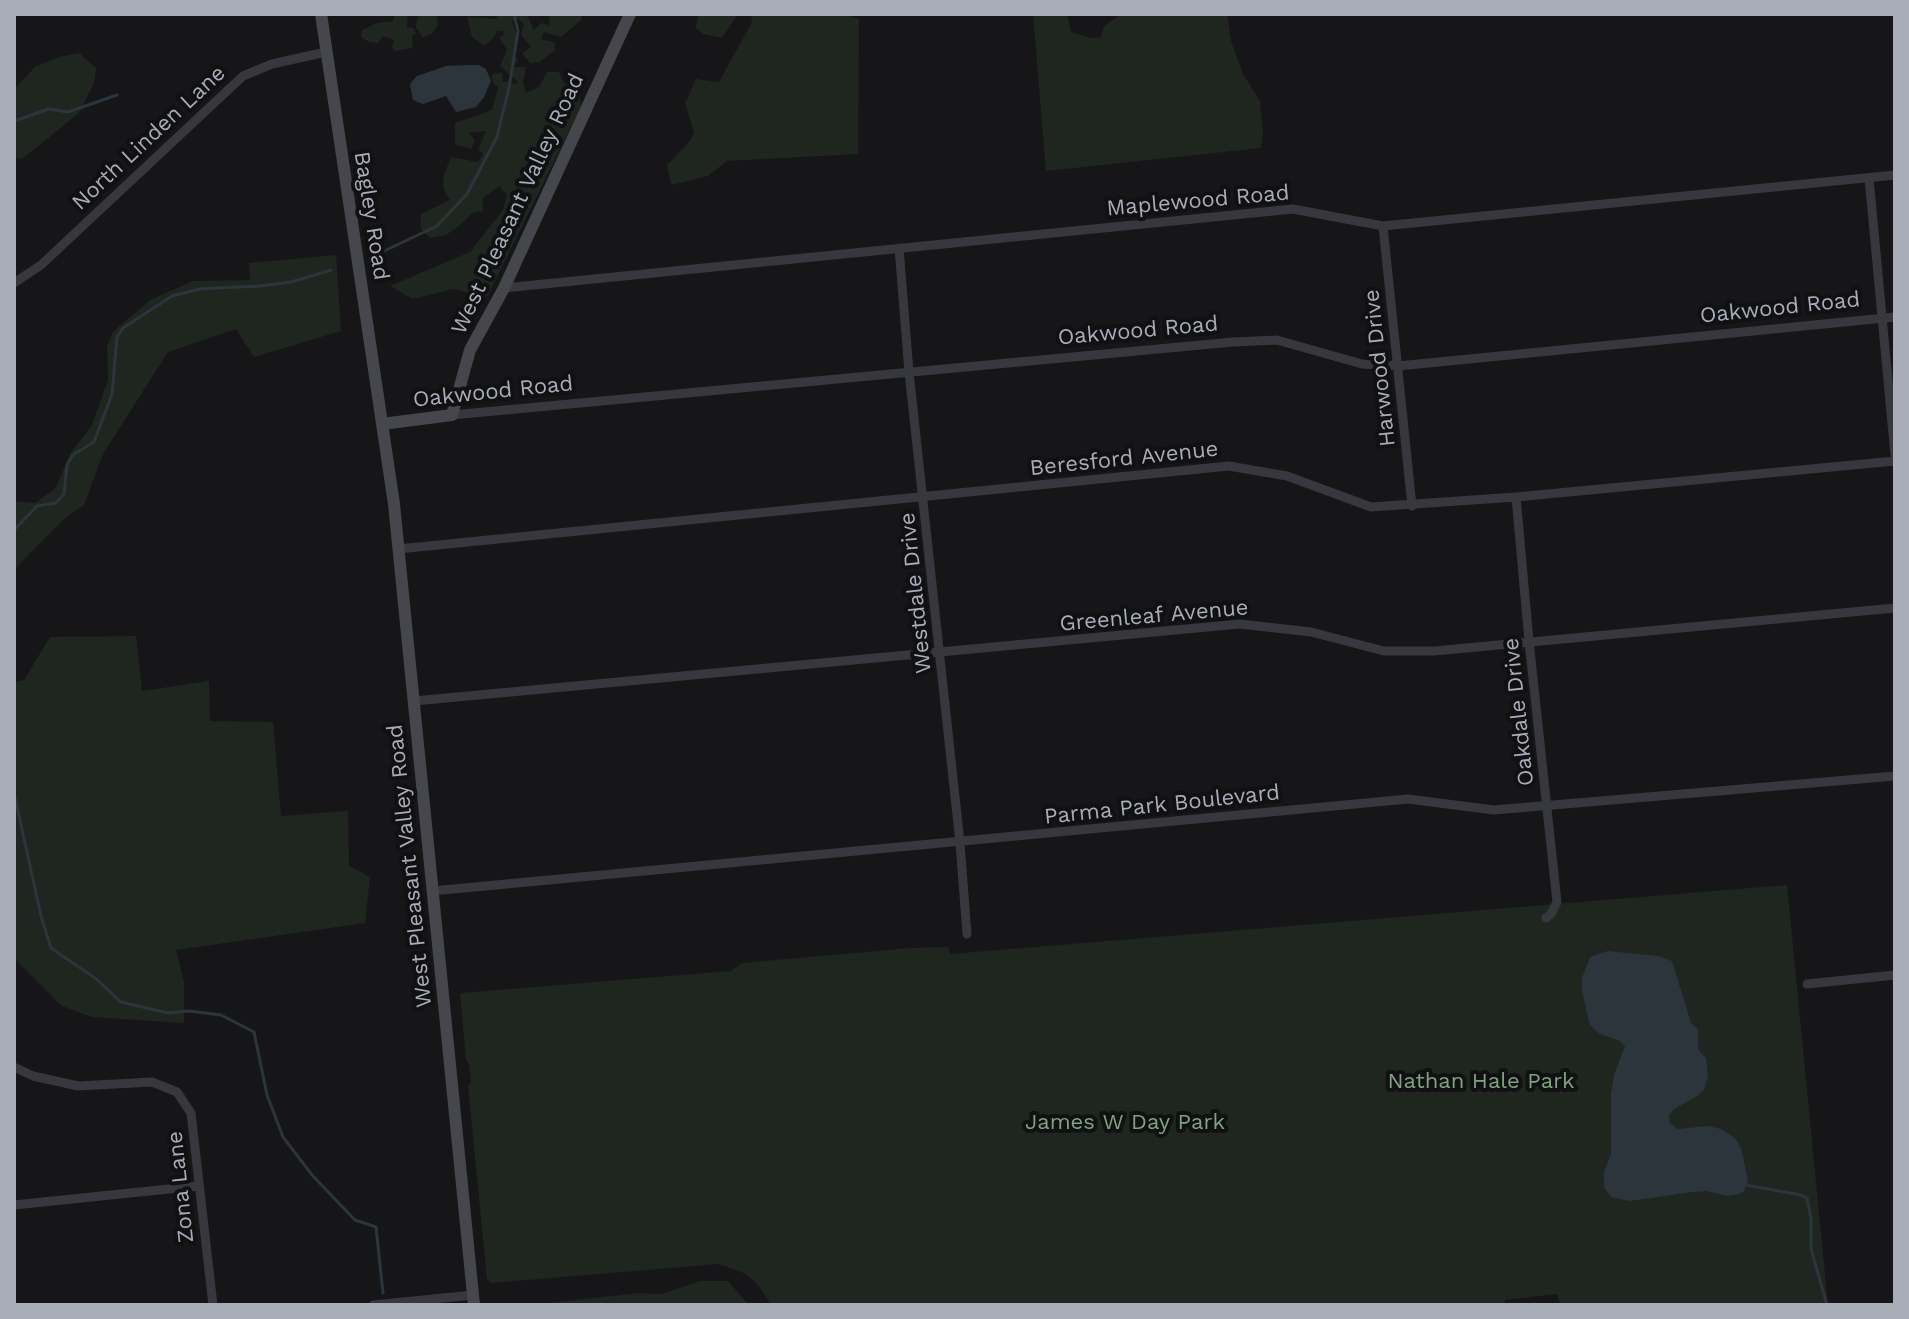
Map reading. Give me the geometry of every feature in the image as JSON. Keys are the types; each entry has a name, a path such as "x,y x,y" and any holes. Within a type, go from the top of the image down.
{"main road":[{"name":"Bagley Road","path":"321,14 382,424"},
{"name":"West Pleasant Valley Road","path":"452,415 470,350 504,288 630,14"},
{"name":"Oakwood Road","path":"382,424 452,415"},
{"name":"West Pleasant Valley Road","path":"382,424 414,701 473,1300"}],"street":[{"name":"North Linden Lane","path":"14,283 41,265 243,76 272,64 326,52"},
{"name":"Maplewood Road","path":"504,288 1293,209 1383,226 1895,175"},
{"path":"1869,178 1895,458"},
{"name":"Harwood Drive","path":"1383,226 1412,506"},
{"name":"Westdale Drive","path":"899,248 967,934"},
{"name":"Oakwood Road","path":"452,415 1233,342 1277,340 1362,364 1398,366 1895,317"},
{"name":"Beresford Avenue","path":"398,549 1229,466 1287,476 1371,507 1516,497 1895,458"},
{"name":"Oakdale Drive","path":"1516,497 1557,902 1546,918"},
{"name":"Greenleaf Avenue","path":"414,701 1240,624 1311,632 1384,651 1434,651 1895,608"},
{"name":"Parma Park Boulevard","path":"432,891 1408,799 1494,810 1895,776"},
{"path":"1807,984 1895,975"},
{"name":"Zona Lane","path":"14,1067 33,1076 78,1086 152,1082 177,1092 191,1113 213,1305"},
{"path":"14,1205 198,1186"},
{"path":"373,1305 473,1300"}],"green space":[{"path":"395,14 408,14 407,28 413,27 416,33 412,36 413,48 394,51 394,40 383,36 378,43 361,37 362,30 377,23 393,21"},
{"path":"418,14 436,14 438,24 433,33 423,38 416,27"},
{"path":"498,14 527,14 534,30 541,23 550,25 549,14 582,14 581,20 561,37 544,32 541,39 554,42 555,50 539,62 530,63 522,53 531,47 521,35 524,24 516,18 512,22 517,34 513,55 518,59 514,67 526,67 523,83 526,93 539,87 547,72 559,72 563,83 578,83 581,107 487,297 453,289 413,299 390,286 470,252 503,210 507,195 499,186 482,199 483,211 472,213 446,235 430,238 421,229 421,214 450,200 444,190 443,178 451,157 478,162 483,154 478,150 486,131 469,133 475,140 471,149 455,144 455,123 492,110 498,87 491,75 502,72 503,81 518,82 500,66 507,49 499,38 504,35 503,31 497,31 484,46 472,37 467,17 496,19"},
{"path":"698,14 738,14 722,38 703,34 696,28"},
{"path":"751,14 842,14 859,19 858,154 727,161 708,176 671,185 667,165 690,141 694,132 685,103 696,79 719,82 752,22"},
{"path":"1033,14 1067,14 1071,32 1091,38 1101,37 1104,26 1122,14 1227,14 1231,41 1243,74 1260,101 1261,148 1046,171"},
{"path":"79,53 96,68 94,83 79,113 22,159 14,158 14,89 35,67"},
{"path":"336,255 341,331 254,357 236,329 168,352 103,454 84,505 64,519 14,570 14,501 35,503 55,489 70,454 92,425 108,380 107,346 113,332 150,300 193,281 250,280 249,263"},
{"path":"136,636 142,691 209,681 210,721 273,722 281,816 348,811 349,866 370,877 365,923 176,950 184,982 184,1023 92,1017 62,1006 14,958 14,682 24,680 50,637"},
{"path":"1787,885 1828,1305 1560,1305 1557,1294 1505,1300 1505,1305 771,1305 758,1285 746,1274 719,1264 491,1283 487,1279 468,1086 471,1082 460,993 731,971 742,963 910,948 948,947 950,954"},
{"path":"700,1281 728,1281 749,1305 532,1305 638,1293 662,1294"}],"shaded area":[{"path":"479,65 486,69 491,81 476,107 456,112 446,96 423,104 413,100 410,84 417,76 446,66"},
{"path":"1608,951 1658,956 1672,961 1691,1023 1698,1029 1698,1050 1706,1058 1708,1077 1704,1089 1696,1097 1669,1115 1670,1123 1678,1129 1708,1126 1721,1129 1735,1138 1741,1148 1748,1180 1744,1191 1739,1194 1727,1196 1707,1191 1630,1201 1611,1197 1604,1187 1604,1172 1611,1154 1611,1094 1614,1075 1625,1046 1600,1034 1590,1025 1582,978 1590,957"}],"waterway":[{"path":"382,252 437,226 467,194 497,137 518,31 514,14"},
{"path":"14,121 49,109 68,112 117,95"},
{"path":"14,530 37,506 56,503 64,494 67,465 73,455 94,442 112,394 117,337 123,328 172,296 199,289 291,282 331,270"},
{"path":"14,793 51,948 95,978 121,1002 168,1013 189,1011 221,1015 254,1032 267,1095 283,1137 312,1175 355,1220 376,1227 383,1293"},
{"path":"1746,1185 1807,1198 1811,1249 1827,1305"}],"park label":[{"name":"Nathan Hale Park","path":"1481,1082"},
{"name":"James W Day Park","path":"1125,1123"}]}
